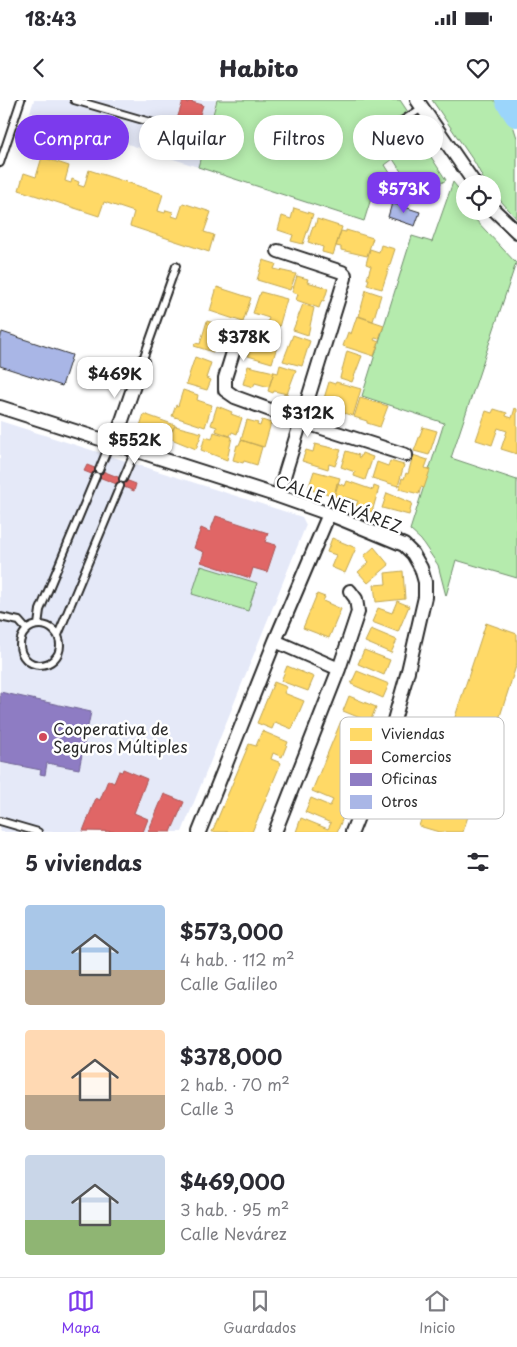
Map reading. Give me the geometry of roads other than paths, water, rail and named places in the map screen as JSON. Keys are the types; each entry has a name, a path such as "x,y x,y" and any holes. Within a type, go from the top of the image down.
{"street":[{"path":"419,104 469,175"},
{"path":"501,217 517,232"},
{"path":"278,251 342,272 345,275 278,496"},
{"path":"253,337 239,332 225,378 225,390 235,398 406,455"},
{"path":"112,444 142,362"},
{"name":"CALLE NEVÁREZ","path":"0,407 278,496 329,514 404,545 413,554 421,568 425,582 425,597 395,717"},
{"path":"198,832 275,641 329,514"},
{"path":"275,832 339,669 358,612 356,599 350,591"},
{"path":"275,641 339,669"},
{"name":"CALLE NEVÁREZ","path":"352,832 357,819"}],"lane":[{"path":"0,163 21,100"},
{"path":"74,100 139,119"},
{"path":"406,115 419,104"},
{"path":"142,362 176,266"},
{"path":"99,470 112,444"},
{"path":"58,634 135,451"},
{"path":"38,625 40,610 96,476"},
{"path":"0,617 19,622 27,630"},
{"path":"38,625 53,629 58,634 60,641 58,655 48,664 34,664 28,660 20,649 22,635 27,630 38,625"},
{"path":"0,821 38,832"}],"waterway":[{"path":"508,100 517,114"}],"place":[{"name":"Cooperativa de Seguros Múltiples","path":"43,737"}]}
